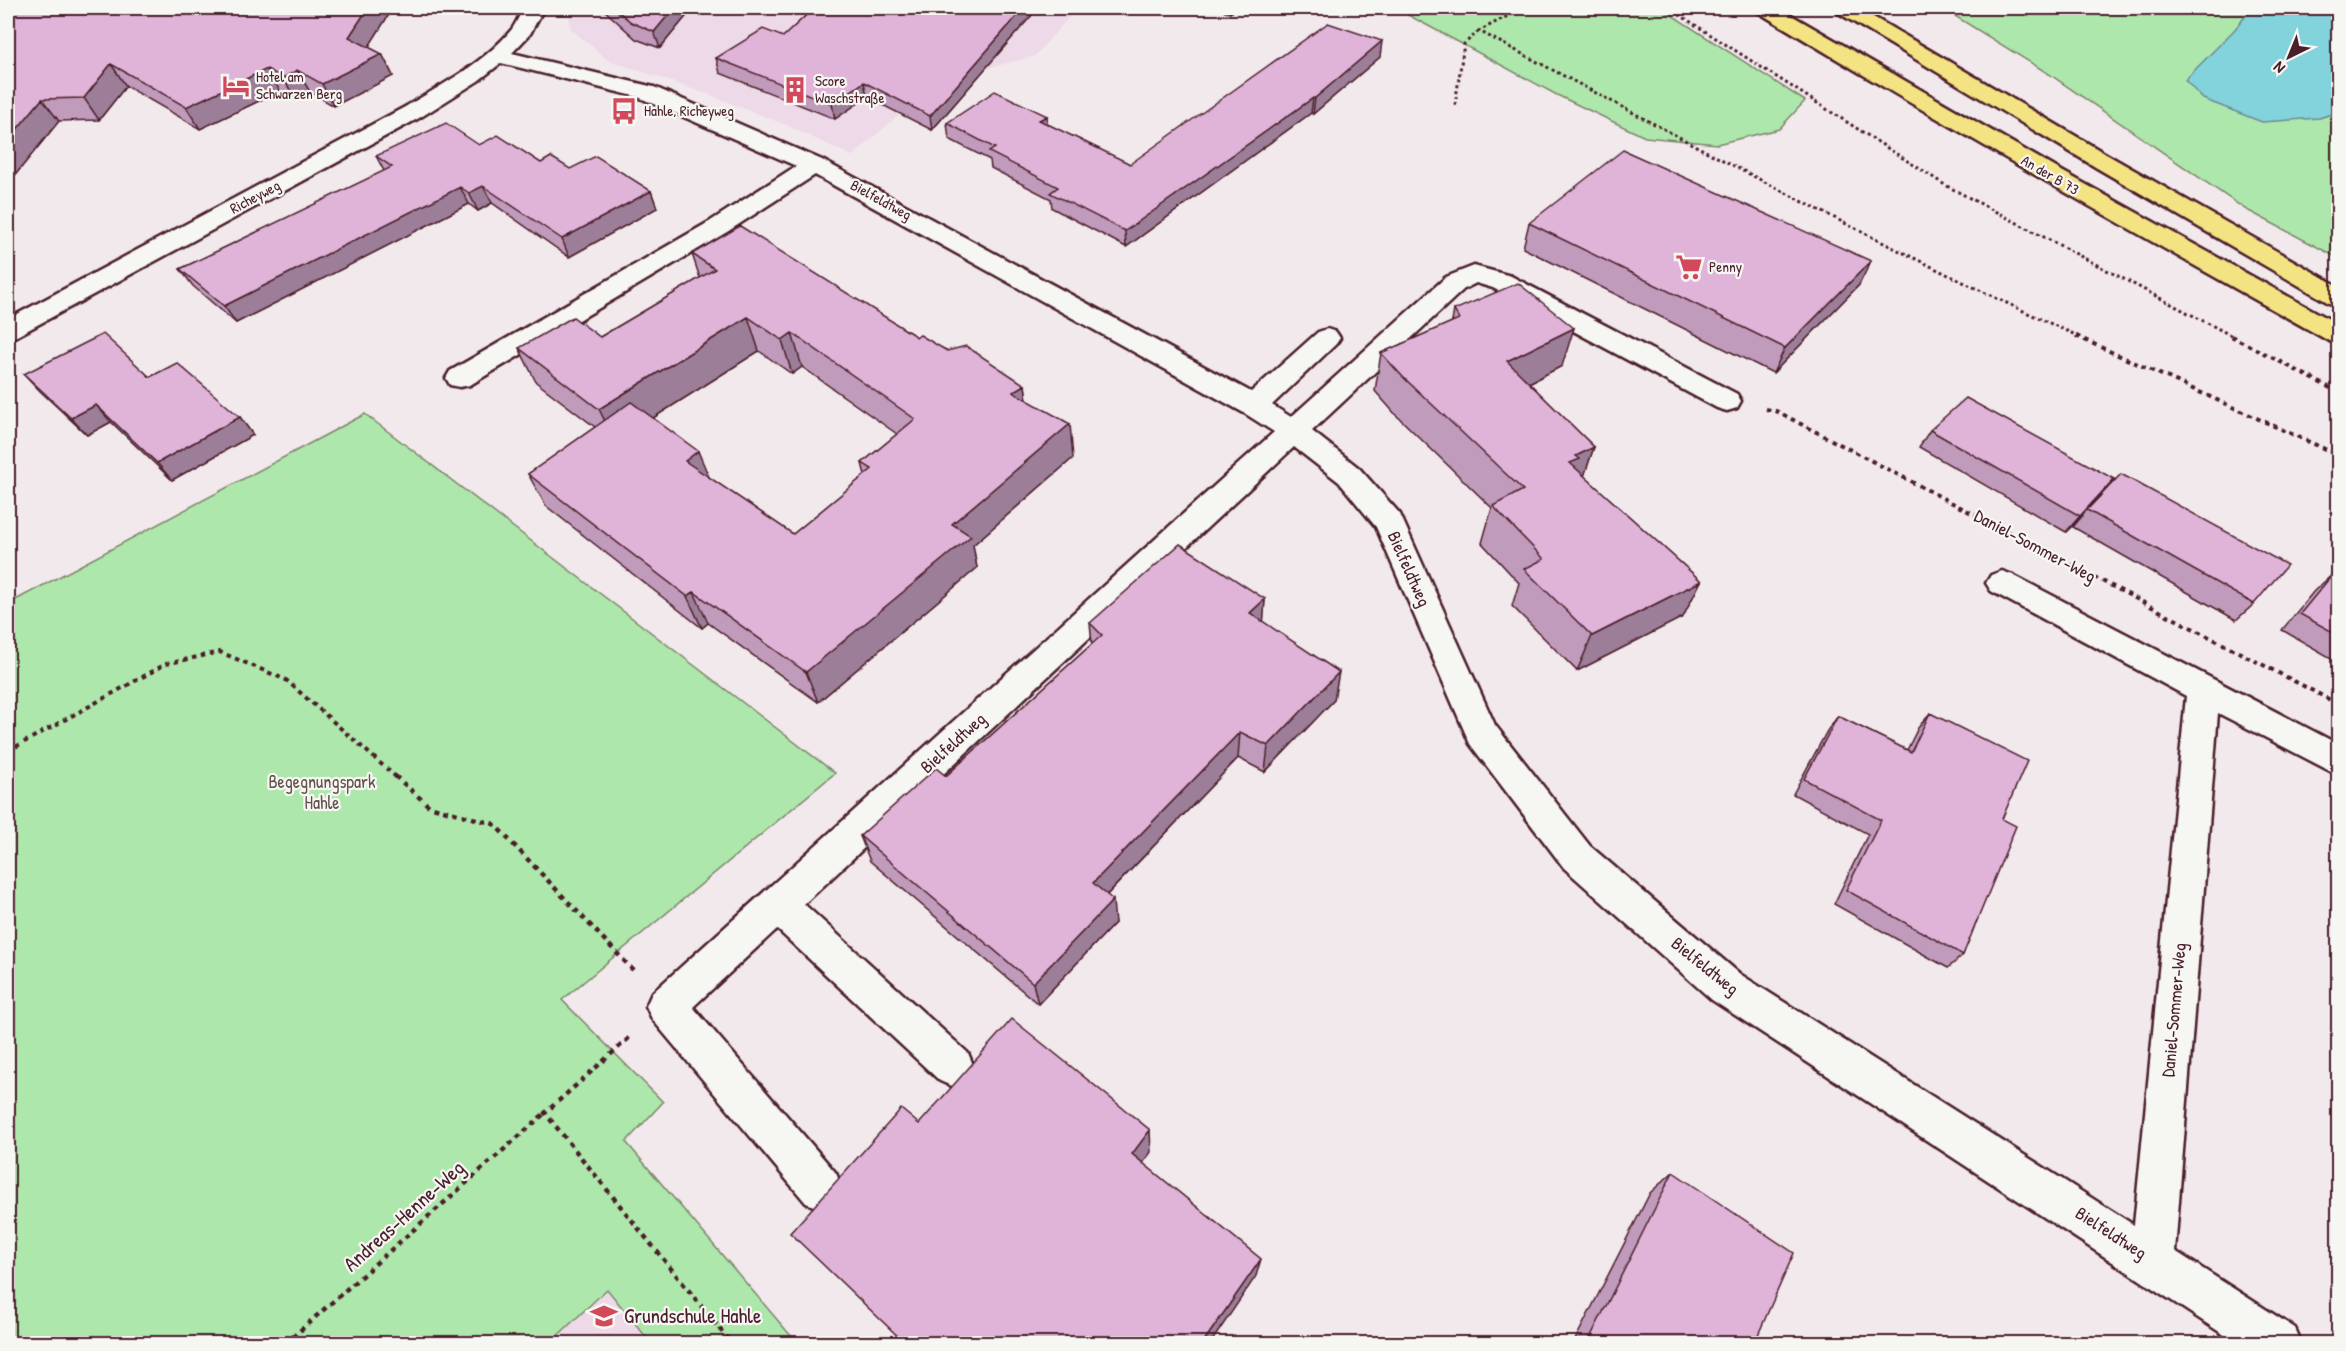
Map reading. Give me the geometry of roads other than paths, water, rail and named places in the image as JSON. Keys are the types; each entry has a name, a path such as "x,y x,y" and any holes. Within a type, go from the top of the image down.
{"main road":[{"name":"An der B 73","path":"1765,8 1882,79 2107,208 2338,335"},
{"path":"1844,8 2105,163 2338,297"},
{"path":"1856,8 1871,24"}],"street":[{"path":"497,56 521,31 534,8"},
{"name":"Bielfeldtweg","path":"497,56 646,92 814,165 1254,406 1294,432 1349,475 1389,522 1482,734 1577,857 1726,987 2279,1344"},
{"name":"Richeyweg","path":"8,330 413,112 497,56"},
{"path":"460,378 718,227 814,165"},
{"path":"1294,432 1455,283 1474,274 1502,282 1727,401"},
{"path":"1254,406 1327,338"},
{"name":"Bielfeldtweg","path":"821,1188 666,1005 1294,432"},
{"path":"2002,583 2338,760"},
{"name":"Daniel-Sommer-Weg","path":"2152,1260 2203,688"},
{"path":"777,904 954,1067"}],"water":[{"path":"2252,8 2338,8 2338,112 2319,118 2262,122 2203,99 2185,80 2236,28"}],"place":[{"name":"Hotel am Schwarzen Berg","path":"236,86"},
{"name":"Score Waschstraße","path":"795,90"},
{"name":"Hahle, Richeyweg","path":"624,111"},
{"name":"Penny","path":"1689,267"},
{"name":"Grundschule Hahle","path":"604,1316"}],"park label":[{"name":"Begegnungspark Hahle","path":"322,792"}]}
